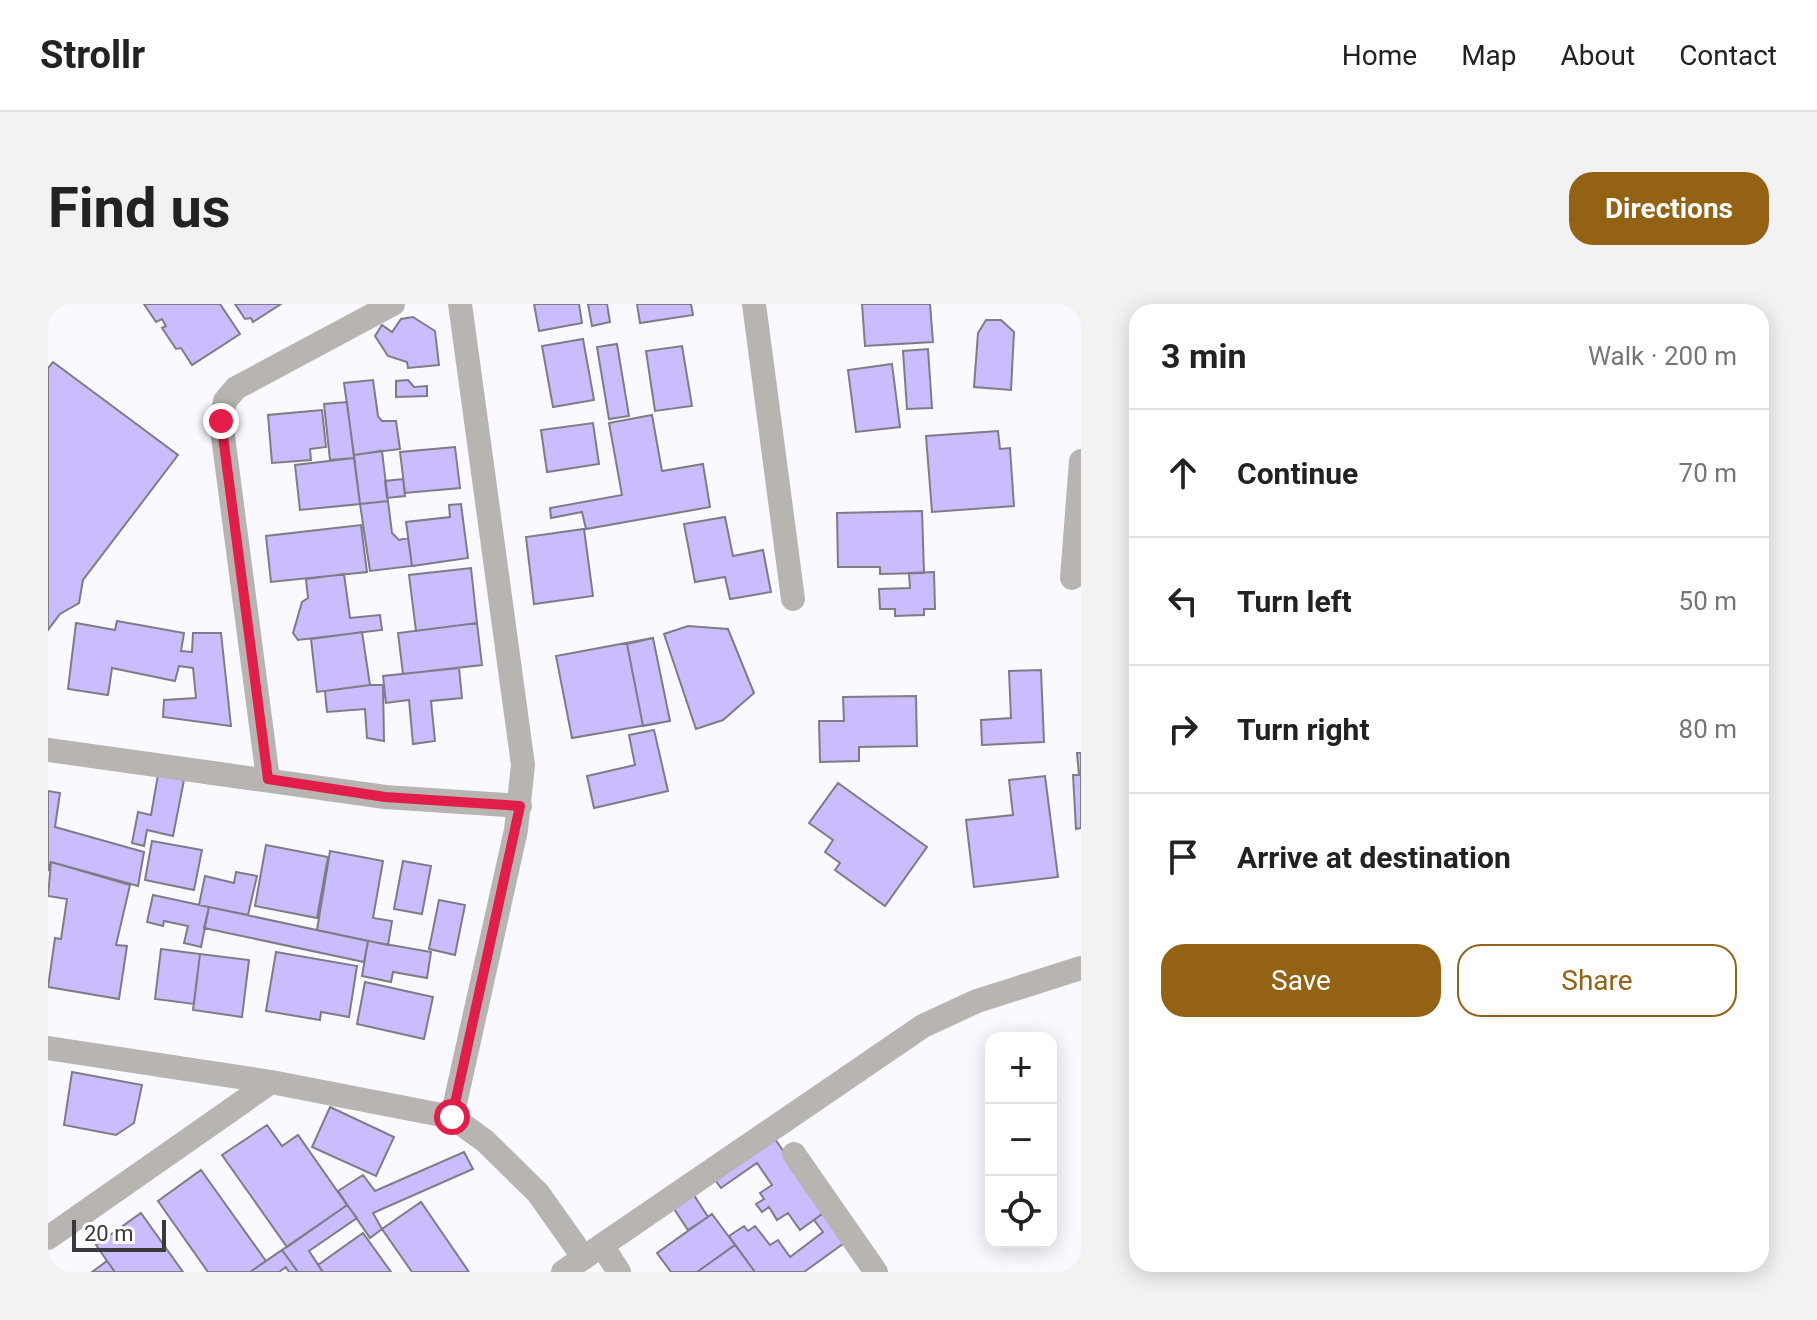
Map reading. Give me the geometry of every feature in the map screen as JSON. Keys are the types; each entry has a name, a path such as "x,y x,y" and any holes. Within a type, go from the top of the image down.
{"street":[{"path":"268,779 221,421 225,401 236,388 393,304"},
{"path":"452,1117 520,806 523,765 460,304"},
{"path":"754,304 793,599"},
{"path":"1072,578 1081,461"},
{"path":"48,750 385,797 520,806"},
{"path":"563,1272 923,1026 977,1001 1081,968"},
{"path":"48,1048 271,1082 452,1117 485,1141 594,1252 619,1272"},
{"path":"48,1238 271,1082"},
{"path":"794,1154 876,1272"}],"building":[{"path":"144,304 220,304 240,334 192,365 162,328 166,326 162,319 156,322"},
{"path":"235,304 281,304 253,322 251,318 245,319"},
{"path":"534,304 579,304 582,323 539,331"},
{"path":"588,304 607,304 610,322 592,326"},
{"path":"637,304 691,304 693,315 640,323"},
{"path":"862,304 930,304 933,342 865,346"},
{"path":"413,317 435,331 439,365 408,368 407,362 388,356 375,336 382,325 392,332 401,319"},
{"path":"986,320 1001,320 1014,332 1011,390 974,387 978,333"},
{"path":"583,339 594,400 553,407 542,346"},
{"path":"617,344 629,416 609,419 597,347"},
{"path":"682,346 692,406 655,411 646,351"},
{"path":"928,349 932,408 907,409 903,351"},
{"path":"53,362 178,455 83,580 79,603 60,614 48,630 48,368"},
{"path":"892,364 900,427 856,432 848,370"},
{"path":"373,380 378,416 382,421 396,421 400,449 354,455 344,383"},
{"path":"408,380 414,387 427,386 427,396 396,397 396,381"},
{"path":"347,402 354,458 330,460 324,404"},
{"path":"322,410 326,447 310,449 311,460 272,463 268,415"},
{"path":"652,415 662,471 703,464 710,507 586,529 582,512 551,518 550,508 622,495 609,423"},
{"path":"593,423 599,464 547,472 541,430"},
{"path":"998,431 1000,449 1010,448 1014,506 932,512 926,436"},
{"path":"455,447 460,488 405,493 400,452"},
{"path":"382,451 388,501 360,504 354,455"},
{"path":"354,458 360,504 300,510 295,465"},
{"path":"403,479 405,496 387,498 385,481"},
{"path":"388,501 392,533 399,540 408,538 412,566 370,571 360,504"},
{"path":"461,504 468,558 412,566 406,522 450,517 449,505"},
{"path":"922,511 924,573 880,574 880,567 838,567 837,513"},
{"path":"725,517 733,556 763,550 771,592 730,599 725,577 695,582 684,524"},
{"path":"361,525 367,572 271,582 266,536"},
{"path":"584,529 593,596 534,604 526,537"},
{"path":"471,568 477,623 416,631 409,575"},
{"path":"934,572 935,609 924,609 924,615 895,616 895,609 880,609 879,589 910,588 909,573"},
{"path":"344,574 350,618 380,615 382,630 298,640 293,633 302,602 308,598 306,579"},
{"path":"117,621 184,633 181,651 192,652 193,633 221,633 231,726 163,717 164,700 196,698 193,668 179,666 175,681 112,668 108,695 68,689 76,623 115,630"},
{"path":"477,623 482,665 403,674 398,633"},
{"path":"688,626 728,629 754,693 723,720 696,729 664,634"},
{"path":"362,632 370,685 317,692 311,639"},
{"path":"653,638 670,721 572,738 556,656"},
{"path":"653,638 670,721 643,726 627,644"},
{"path":"459,668 462,698 431,701 435,741 413,744 409,700 386,703 383,676"},
{"path":"1041,670 1044,742 982,745 981,720 1011,718 1009,671"},
{"path":"383,685 384,741 367,738 365,709 327,712 325,691"},
{"path":"916,696 917,746 859,747 859,761 820,762 819,721 844,721 843,697"},
{"path":"654,730 668,791 594,808 587,776 635,765 629,735"},
{"path":"1077,753 1081,753 1081,828 1076,829 1073,775 1079,775"},
{"path":"158,775 184,780 173,836 147,830 144,846 132,843 138,812 151,815"},
{"path":"1045,776 1058,877 974,887 966,820 1013,815 1009,780"},
{"path":"838,783 927,847 885,906 835,870 840,863 825,852 833,840 809,823"},
{"path":"48,791 60,793 55,827 144,852 138,886 51,862 48,871"},
{"path":"152,841 202,850 194,890 145,880"},
{"path":"266,845 328,857 317,918 255,906"},
{"path":"330,851 383,861 373,918 392,921 388,945 317,930"},
{"path":"403,861 431,866 422,914 394,909"},
{"path":"51,862 130,885 116,945 127,946 119,999 48,987 55,938 61,939 67,899 48,896"},
{"path":"236,872 257,876 248,915 199,905 205,876 234,883"},
{"path":"153,895 209,907 201,947 184,943 188,926 164,921 163,926 147,922"},
{"path":"439,900 465,905 455,955 429,949"},
{"path":"209,907 368,941 364,962 204,928"},
{"path":"368,941 431,952 427,978 393,972 391,982 362,976"},
{"path":"161,949 200,954 194,1004 155,999"},
{"path":"276,952 357,966 349,1017 321,1012 320,1020 266,1011"},
{"path":"200,954 249,960 242,1017 193,1010"},
{"path":"365,982 433,997 424,1039 357,1024"},
{"path":"72,1072 142,1085 134,1123 116,1135 64,1125"},
{"path":"330,1107 394,1137 376,1176 312,1147"},
{"path":"267,1125 282,1146 298,1135 347,1205 287,1247 222,1155"},
{"path":"772,1135 826,1211 800,1230 788,1213 777,1220 769,1207 762,1212 756,1204 764,1199 760,1193 772,1185 757,1163 721,1188 712,1176"},
{"path":"464,1152 473,1169 373,1213 382,1229 370,1238 338,1191 363,1175 375,1191"},
{"path":"201,1170 266,1261 250,1272 208,1272 158,1201"},
{"path":"690,1189 708,1217 688,1230 670,1203"},
{"path":"421,1202 469,1272 412,1272 382,1229"},
{"path":"347,1205 357,1218 309,1251 323,1272 298,1272 282,1250"},
{"path":"826,1211 847,1241 804,1272 755,1272 729,1236 744,1226 748,1231 755,1226 770,1245 778,1240 790,1257 823,1232 814,1220"},
{"path":"141,1213 183,1272 115,1272 107,1261 96,1245"},
{"path":"712,1214 735,1245 697,1272 671,1272 657,1253"},
{"path":"363,1233 391,1272 323,1272 318,1265"},
{"path":"735,1245 755,1272 697,1272"},
{"path":"282,1250 298,1272 289,1272 286,1267 279,1272 250,1272"},
{"path":"107,1261 115,1272 92,1272"}],"route":[{"path":"221,421 268,779 385,797 520,806 452,1117"}]}
